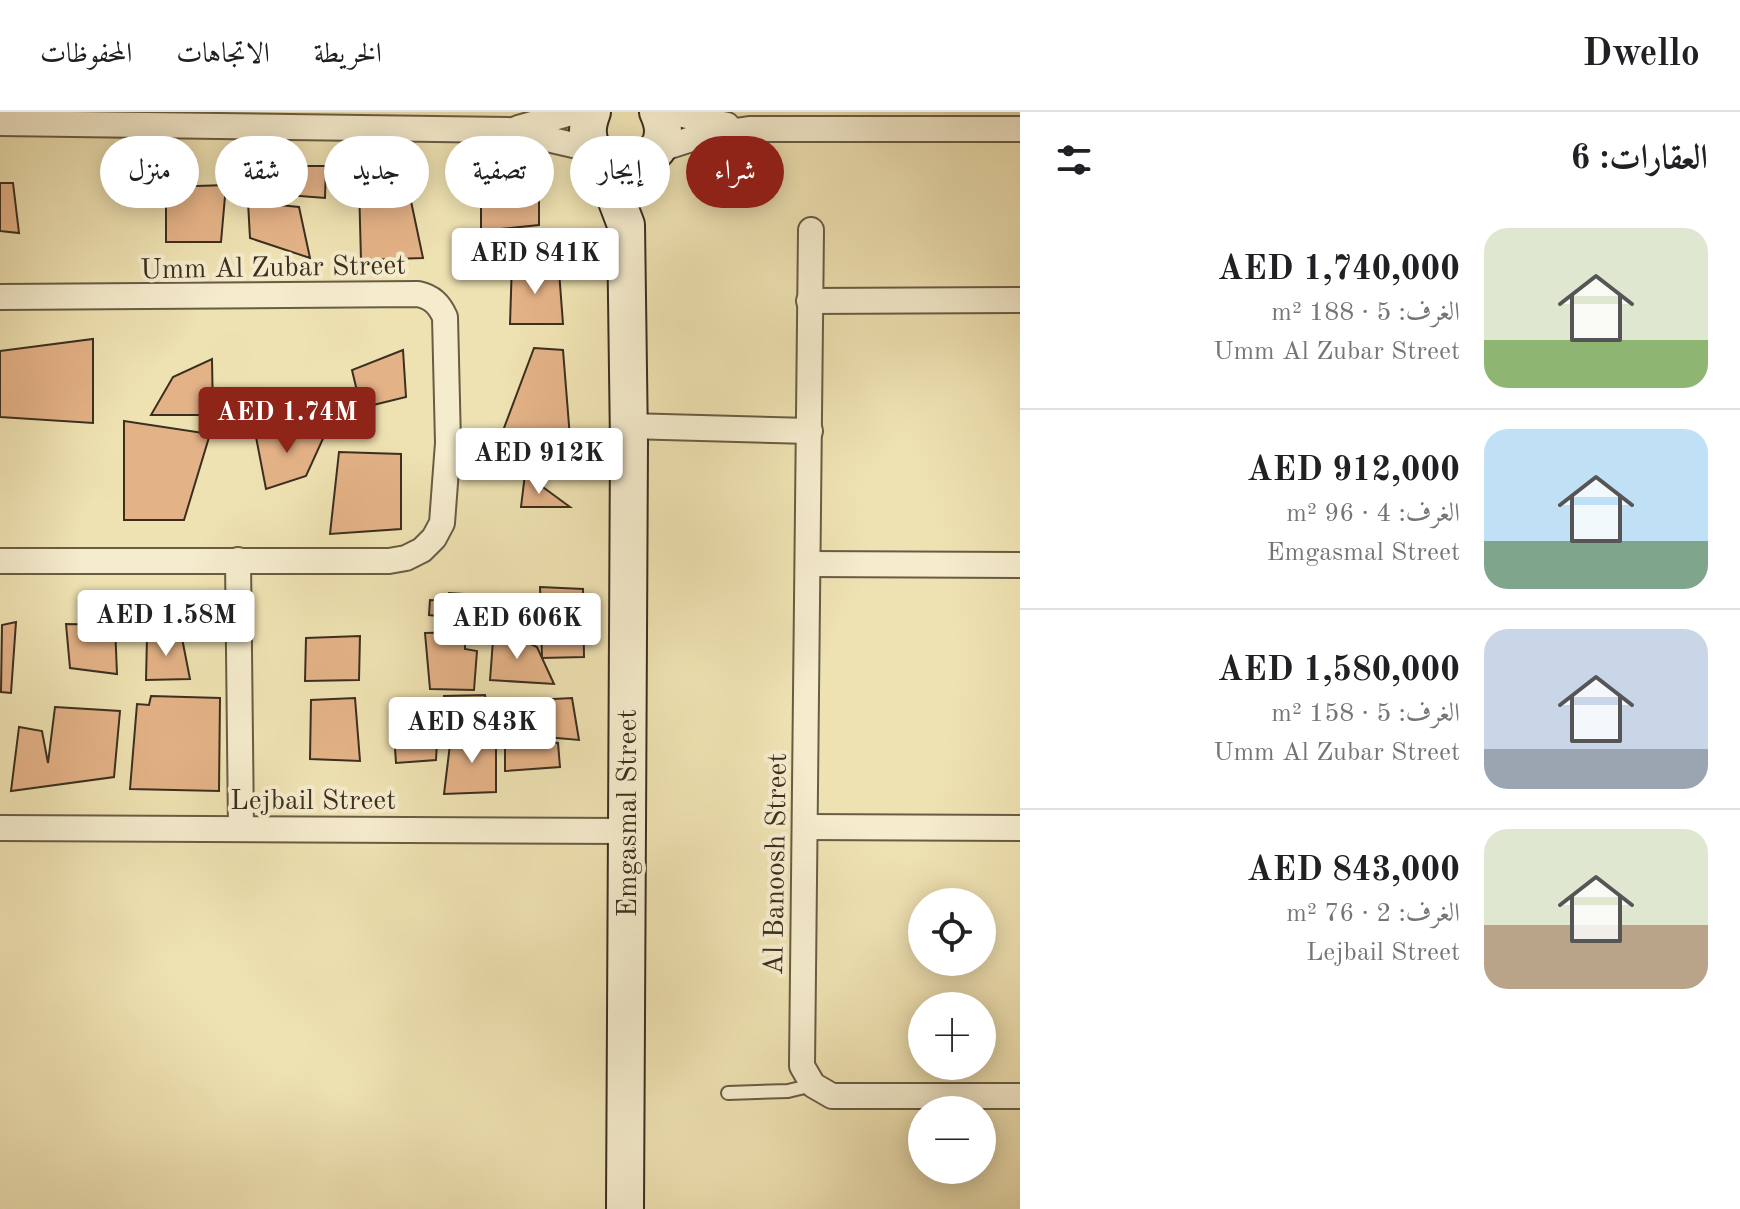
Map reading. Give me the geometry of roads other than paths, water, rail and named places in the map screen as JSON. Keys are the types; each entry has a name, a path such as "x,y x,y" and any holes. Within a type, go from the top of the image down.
{"street":[{"path":"508,130 575,112"},
{"name":"Emgasmal Street","path":"591,136 588,126 592,112"},
{"name":"Emgasmal Street","path":"658,112 662,129 659,136"},
{"path":"670,112 749,129"},
{"path":"0,123 98,118 508,130 570,145"},
{"path":"670,147 701,136 749,129 1020,129"},
{"name":"Emgasmal Street","path":"619,208 626,225"},
{"name":"Emgasmal Street","path":"625,1209 626,225 632,208"},
{"name":"Al Banoosh Street","path":"811,230 801,1055 802,1066 813,1085"},
{"name":"Umm Al Zubar Street","path":"0,297 418,294 435,301 441,308 446,326 448,443 442,523 434,538 422,550 406,558 389,561 0,561"},
{"path":"809,301 1020,300"},
{"path":"628,426 810,431"},
{"path":"238,560 241,829"},
{"path":"808,564 1020,565"},
{"path":"805,827 1020,828"},
{"name":"Lejbail Street","path":"0,828 626,831"},
{"path":"813,1085 832,1096 843,1097 1020,1096"}],"lane":[{"path":"728,1093 788,1091 813,1085"}]}
